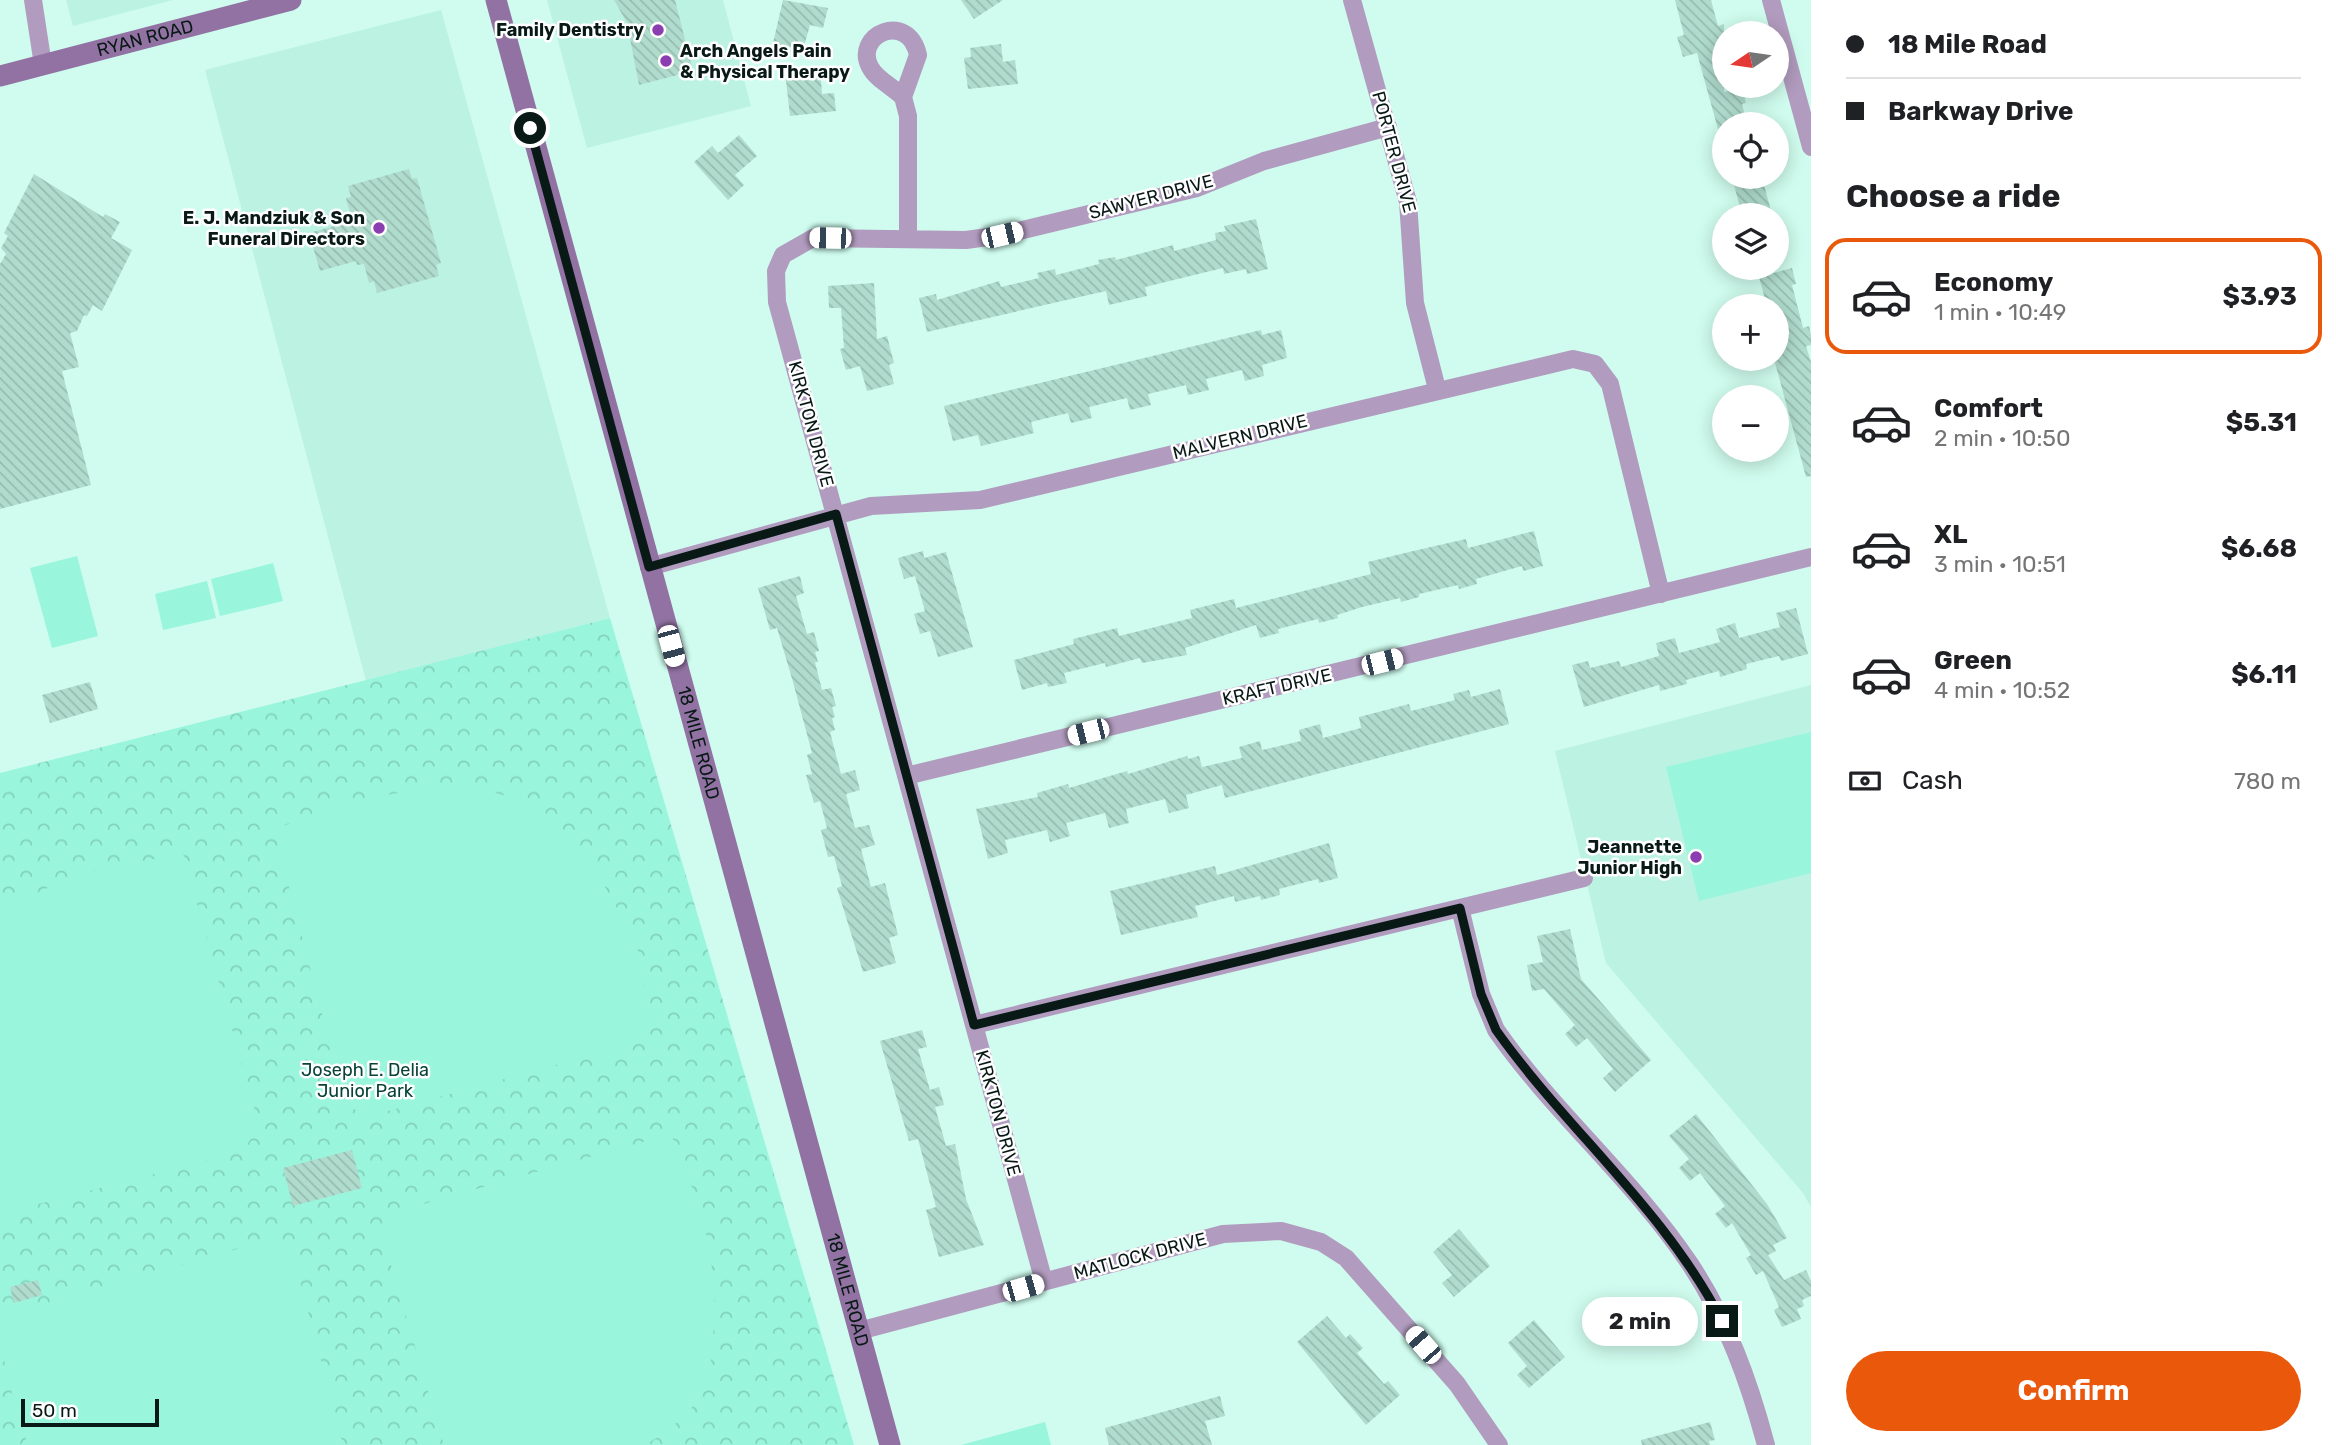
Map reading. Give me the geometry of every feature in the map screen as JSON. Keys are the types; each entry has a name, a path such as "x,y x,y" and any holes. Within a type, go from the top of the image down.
{"main road":[{"name":"RYAN ROAD","path":"0,76 291,0"},
{"name":"18 MILE ROAD","path":"496,0 890,1445"}],"street":[{"path":"33,0 43,65"},
{"name":"PORTER DRIVE","path":"1353,0 1412,220 1415,303 1437,389"},
{"path":"1771,0 1811,147"},
{"path":"903,97 908,116 908,239"},
{"name":"SAWYER DRIVE","path":"783,255 813,238 966,240 1002,235 1197,188 1264,161 1388,127"},
{"name":"KIRKTON DRIVE","path":"783,255 776,271 777,302 1044,1282"},
{"name":"MALVERN DRIVE","path":"649,567 836,514 888,503 980,500 1560,359 1583,360 1595,365 1610,384 1661,594"},
{"name":"KRAFT DRIVE","path":"906,776 1811,557"},
{"path":"974,1025 1584,878"},
{"path":"1460,908 1481,994 1496,1030 1688,1262 1732,1342 1753,1395 1766,1445"},
{"name":"MATLOCK DRIVE","path":"859,1332 1223,1234 1257,1230 1302,1235 1334,1249 1357,1268 1457,1384 1499,1445"}],"shaded area":[{"path":"66,0 173,0 73,26"},
{"path":"547,0 723,0 751,106 587,148"},
{"path":"441,10 610,618 366,681 205,70"},
{"name":"Jeannette Junior High","path":"1811,685 1811,1207 1803,1193 1606,963 1555,751"}],"green space":[{"path":"77,556 98,636 52,648 30,568"},
{"path":"273,563 283,601 220,616 211,579"},
{"path":"207,581 216,618 163,630 155,594"},
{"name":"Joseph E. Delia Junior Park","path":"610,618 854,1445 0,1445 0,773"},
{"path":"1811,732 1811,873 1699,901 1666,767"},
{"path":"423,789 492,792 536,804 583,848 636,942 647,997 647,1040 370,1116 346,1106 274,829 356,800"},
{"path":"183,853 259,1126 243,1151 0,1214 0,916 25,899 70,879 114,866"},
{"path":"671,1134 700,1211 714,1290 710,1369 703,1392 697,1401 672,1427 644,1445 444,1445 384,1241 395,1212"},
{"path":"268,1240 294,1258 343,1445 28,1445 5,1366 0,1317"},
{"path":"1045,1422 1051,1445 961,1445"}],"building":[{"path":"614,0 675,0 693,71 639,85 627,23"},
{"path":"783,0 828,8 823,28 810,25 803,50 773,43"},
{"path":"961,0 1003,0 974,19"},
{"path":"1675,0 1711,0 1717,21 1712,21 1712,98 1745,98 1746,103 1742,104 1744,112 1713,112 1697,53 1683,57 1677,37 1684,35"},
{"path":"1001,44 1003,62 1015,60 1018,84 968,89 964,58 971,57 970,48"},
{"path":"820,67 822,94 834,93 836,111 790,116 785,71"},
{"path":"739,135 757,156 735,175 744,185 728,200 694,162 712,146 718,153"},
{"name":"E. J. Mandziuk & Son Funeral Directors","path":"409,169 412,179 417,178 441,263 436,265 439,276 377,293 374,281 369,283 364,264 357,265 356,261 320,271 309,233 345,223 344,219 351,217 346,198 351,197 348,186"},
{"path":"34,174 103,217 105,214 120,222 111,238 132,250 102,311 93,305 87,316 84,315 77,331 70,333 79,367 62,371 91,485 0,509 0,264 6,254 1,248 8,236 4,233"},
{"path":"1735,189 1765,189 1769,203 1739,203"},
{"path":"1256,219 1268,269 1247,274 1246,269 1224,274 1223,268 1145,287 1147,296 1109,305 1106,291 927,332 919,298 936,294 937,300 999,281 1001,287 1039,278 1037,273 1055,269 1056,275 1099,264 1098,260 1115,257 1116,260 1173,245 1174,251 1216,240 1215,233 1226,231 1224,226"},
{"path":"1792,268 1796,284 1792,285 1803,328 1809,326 1811,335 1811,345 1806,346 1811,362 1811,476 1806,477 1789,414 1789,385 1781,385 1777,371 1789,371 1789,294 1764,294 1760,280 1789,280 1789,269"},
{"path":"874,283 877,339 887,336 894,363 889,365 894,384 867,391 860,366 846,370 840,349 844,348 841,308 829,308 828,286"},
{"path":"1261,330 1262,335 1281,330 1287,358 1262,365 1264,376 1245,381 1242,370 1206,379 1209,390 1188,395 1186,385 1148,394 1151,405 1130,410 1127,398 1089,407 1092,418 1071,423 1068,413 1031,422 1034,433 981,446 978,435 953,441 944,406"},
{"path":"1534,531 1543,566 1523,571 1522,566 1476,579 1477,584 1459,589 1458,585 1419,594 1419,597 1401,602 1400,598 1362,607 1337,615 1338,618 1319,623 1318,619 1278,629 1279,633 1260,638 1256,625 1185,648 1187,655 1142,663 1140,658 1106,667 1105,663 1064,673 1067,683 1048,687 1047,683 1022,690 1014,660 1074,644 1073,639 1117,628 1119,636 1192,618 1190,610 1234,599 1236,608 1371,574 1368,562 1409,552 1466,539 1468,548"},
{"path":"923,551 924,558 946,552 973,647 938,657 930,631 920,634 914,614 925,611 915,576 904,579 898,558"},
{"path":"800,576 804,593 796,596 807,634 814,632 819,651 815,652 818,662 815,662 822,690 831,688 836,706 832,707 835,730 830,732 841,774 855,770 860,790 846,794 855,828 869,825 875,845 861,849 871,887 885,883 898,935 889,938 896,963 863,972 837,888 842,886 834,856 828,857 821,830 827,828 820,801 814,803 806,775 812,774 807,755 812,753 793,682 777,628 770,630 758,588"},
{"path":"1796,608 1808,654 1781,661 1779,656 1746,664 1747,669 1720,677 1719,671 1686,680 1687,684 1660,691 1659,685 1584,707 1572,665 1588,661 1590,668 1619,661 1621,667 1659,656 1656,643 1675,638 1679,653 1720,642 1716,629 1735,623 1739,638 1780,627 1776,613"},
{"path":"90,682 98,709 50,723 42,695"},
{"path":"1500,689 1509,724 1225,798 1222,785 1186,795 1189,808 1169,813 1165,799 1126,809 1129,823 1109,828 1105,813 1066,823 1070,836 1050,842 1047,830 1005,840 1008,853 988,859 976,809 1038,797 1037,793 1068,784 1069,788 1187,756 1188,759 1199,756 1202,767 1242,758 1239,747 1260,741 1262,750 1301,741 1299,730 1320,724 1323,738 1361,728 1359,717 1409,704 1411,711 1455,700 1453,694 1469,690 1471,697"},
{"path":"1329,843 1338,878 1319,883 1318,879 1279,889 1280,895 1261,900 1260,896 1235,902 1234,896 1195,906 1198,917 1121,935 1110,891 1215,866 1217,875"},
{"path":"1570,929 1581,979 1651,1060 1615,1092 1603,1078 1613,1069 1587,1038 1576,1047 1565,1034 1575,1025 1544,989 1532,991 1527,965 1543,962 1537,936"},
{"path":"922,1030 927,1047 918,1049 930,1090 939,1087 944,1105 935,1107 946,1146 955,1144 966,1199 984,1245 939,1257 926,1210 936,1207 918,1139 909,1141 880,1041"},
{"path":"1696,1114 1767,1204 1787,1238 1773,1245 1776,1251 1768,1255 1784,1280 1806,1270 1811,1281 1811,1296 1802,1300 1804,1306 1797,1309 1801,1319 1782,1327 1774,1310 1779,1307 1763,1271 1756,1275 1746,1258 1751,1255 1732,1223 1726,1228 1715,1214 1725,1206 1700,1173 1690,1181 1679,1168 1689,1159 1669,1136"},
{"path":"352,1150 362,1188 293,1206 283,1168"},
{"path":"1459,1229 1490,1266 1454,1297 1442,1283 1452,1275 1433,1252"},
{"path":"38,1280 42,1295 14,1303 10,1287"},
{"path":"1327,1316 1346,1338 1350,1334 1363,1348 1357,1353 1384,1384 1388,1381 1400,1395 1366,1425 1297,1342"},
{"path":"1534,1320 1565,1357 1529,1388 1517,1375 1527,1366 1508,1343"},
{"path":"1220,1396 1225,1416 1205,1421 1212,1445 1109,1445 1105,1428"},
{"path":"1710,1422 1715,1440 1709,1441 1710,1445 1642,1445 1641,1440"}],"place":[{"name":"Family Dentistry","path":"658,30"},
{"name":"Arch Angels Pain & Physical Therapy","path":"666,61"},
{"name":"E. J. Mandziuk & Son Funeral Directors","path":"379,228"},
{"name":"Jeannette Junior High","path":"1696,857"}],"route":[{"path":"530,128 649,567 836,514 974,1025 1460,908 1486,1011 1496,1030 1512,1053 1667,1234 1688,1262 1722,1321"}]}
